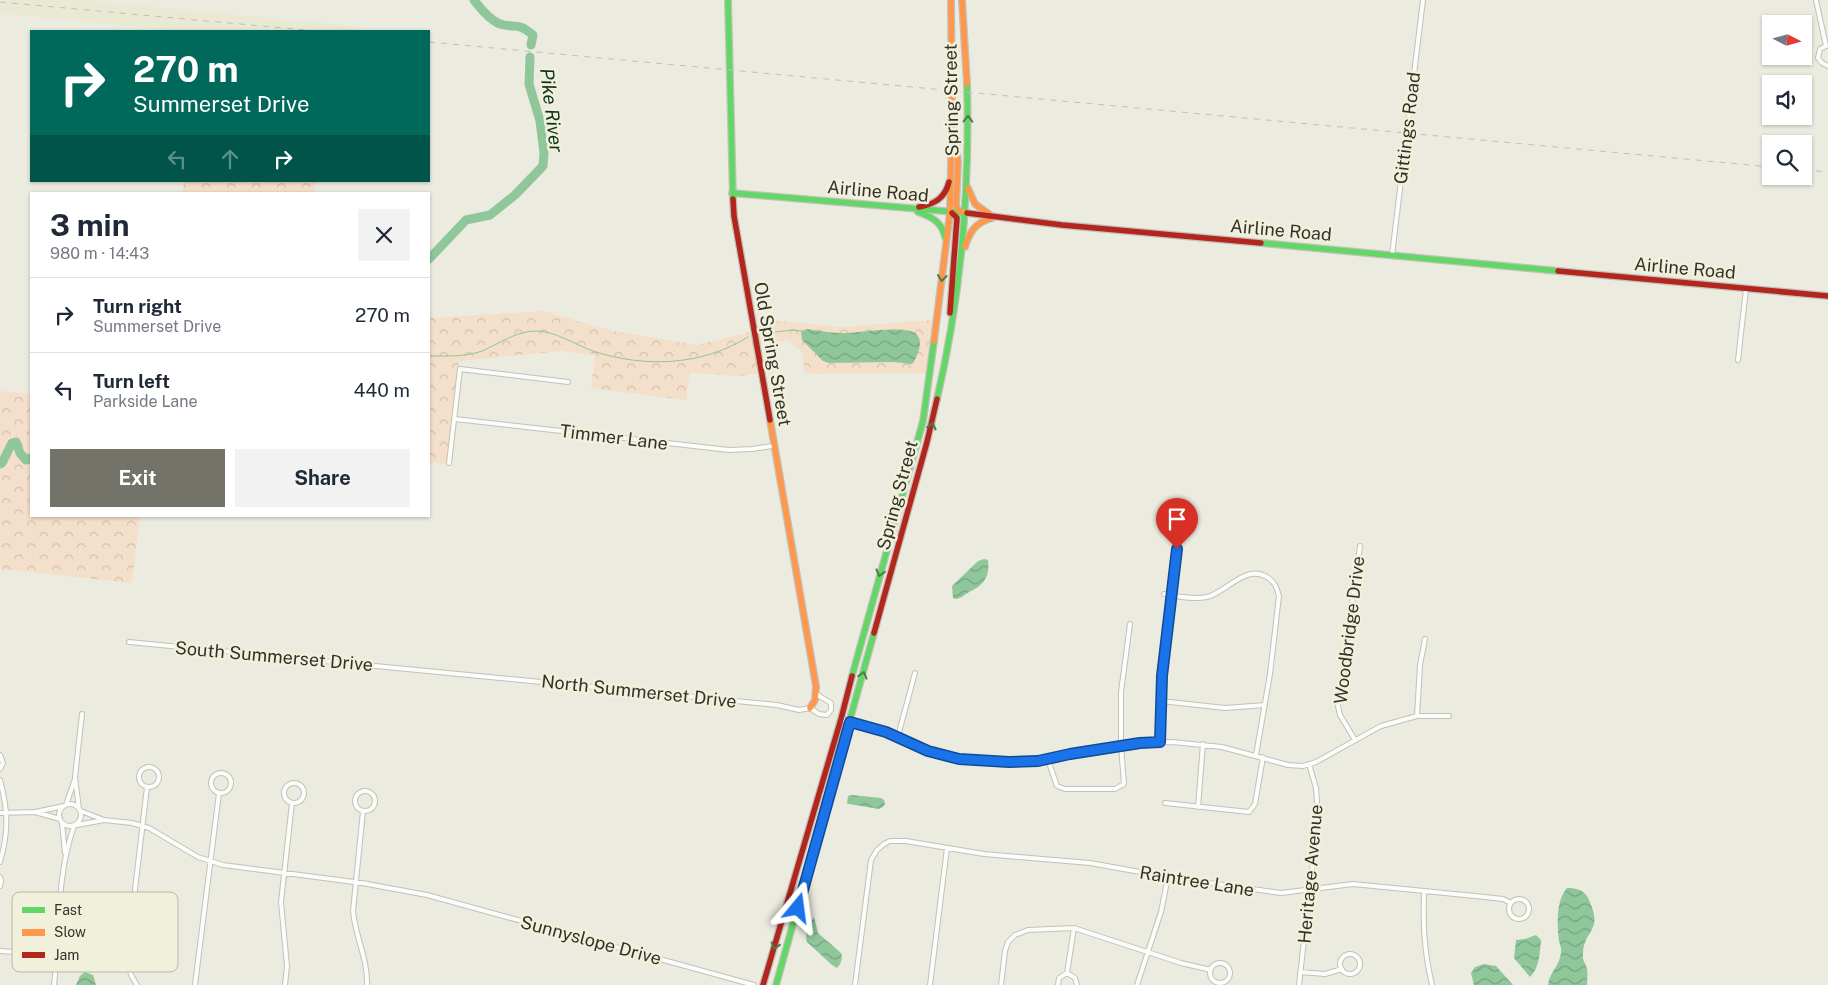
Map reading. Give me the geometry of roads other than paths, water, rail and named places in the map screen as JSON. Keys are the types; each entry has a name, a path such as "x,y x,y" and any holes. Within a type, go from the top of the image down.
{"main road":[{"name":"Old Spring Street","path":"728,0 732,193 737,234 809,643 816,694"},
{"name":"Spring Street","path":"763,985 923,421 950,212 952,165 951,0"},
{"name":"Spring Street","path":"776,985 940,393 950,340 960,262 967,180 969,92 962,0"},
{"path":"952,119 958,152 956,206 960,212 964,213"},
{"path":"909,208 925,206 941,200 946,192 952,165"},
{"path":"967,180 968,191 973,202 981,210 996,217"},
{"name":"Airline Road","path":"732,193 964,213 1062,225 1828,296"},
{"path":"909,208 935,218 940,222 944,232 946,247"},
{"path":"950,212 955,214 957,218 952,270 950,340"},
{"path":"960,262 973,226 982,220 996,217"},
{"path":"810,708 815,703 816,694"}],"street":[{"name":"Gittings Road","path":"1392,255 1423,0"},
{"path":"1816,0 1827,46 1820,50 1818,58 1828,66"},
{"path":"1738,360 1746,288"},
{"path":"449,463 460,370 568,382"},
{"name":"Timmer Lane","path":"455,419 729,450 752,450 774,446"},
{"path":"1160,742 1162,676 1170,595 1180,530"},
{"name":"Woodbridge Drive","path":"1355,740 1340,715 1338,706 1360,546"},
{"path":"1164,594 1198,598 1209,596 1250,574 1262,575 1272,581 1277,588 1279,596 1256,755"},
{"path":"1048,760 1057,786 1065,789 1119,788 1124,784 1121,746 1121,692 1130,624"},
{"path":"1417,716 1420,665 1425,640"},
{"name":"South Summerset Drive","path":"129,642 419,670"},
{"name":"North Summerset Drive","path":"419,670 777,705 799,710 810,708 819,714 827,715 831,710 831,704 816,694"},
{"path":"898,736 915,673"},
{"path":"1161,702 1226,708 1264,705"},
{"path":"65,857 60,811 65,806 75,777 82,714"},
{"path":"840,719 898,736 928,751 959,759 1024,762 1048,760 1070,754 1140,743 1160,742 1202,744 1256,755 1288,765 1303,766 1316,762 1381,726 1417,716 1449,716"},
{"path":"1198,807 1202,744"},
{"path":"0,755 3,763 0,769"},
{"path":"1165,803 1249,812 1255,804 1263,757"},
{"name":"Heritage Avenue","path":"1299,985 1318,816 1317,794 1310,764"},
{"path":"149,767 157,771 158,778 154,785 148,787 142,784 139,778 140,772 149,767"},
{"path":"221,773 229,778 230,784 225,792 219,793 213,790 211,781 215,775 221,773"},
{"path":"60,892 65,857 76,826 82,817 75,777"},
{"path":"0,780 7,812 6,839 0,862"},
{"path":"290,784 297,784 302,788 303,794 298,802 292,803 284,797 284,791 290,784"},
{"path":"134,892 148,787"},
{"path":"368,792 373,796 375,802 369,810 363,811 356,805 356,799 359,794 368,792"},
{"path":"194,985 219,793"},
{"path":"285,985 287,966 281,913 292,803"},
{"path":"0,813 35,812 72,804 80,810 104,820"},
{"path":"363,811 355,882 354,919 365,960 367,985"},
{"path":"35,812 61,821 67,826 104,820"},
{"name":"Sunnyslope Drive","path":"104,820 142,826 157,832 210,862 234,867 355,882 427,895 754,985"},
{"name":"Raintree Lane","path":"854,985 869,866 873,855 890,841 906,841 984,854 1083,862 1168,877 1281,893 1353,884 1503,899 1511,903"},
{"path":"930,985 947,848"},
{"path":"0,877 0,886"},
{"path":"1137,985 1161,912 1168,877"},
{"path":"1424,891 1423,932 1425,956 1432,985"},
{"path":"1520,899 1525,902 1529,910 1526,916 1520,919 1514,918 1509,909 1511,903 1520,899"},
{"path":"1067,974 1074,928"},
{"path":"1001,985 1006,946 1014,936 1028,930 1074,928 1181,963 1211,970"},
{"path":"1346,955 1353,955 1358,958 1360,968 1356,972 1347,973 1342,969 1342,960 1346,955"},
{"path":"1221,963 1229,968 1230,975 1227,980 1218,982 1213,979 1211,970 1215,965 1221,963"},
{"path":"1300,972 1325,974 1342,969"},
{"path":"54,985 55,972"},
{"path":"130,972 137,985"},
{"path":"1058,985 1059,978 1067,974"},
{"path":"1067,974 1075,978 1077,985"}],"water":[{"path":"808,329 843,333 905,330 913,332 918,336 920,346 912,364 893,362 829,363 823,361 802,340 801,331"},
{"path":"988,560 988,571 985,580 961,598 953,598 952,586 978,561"},
{"path":"848,796 881,798 885,804 879,809 849,804 847,803"},
{"path":"1567,888 1583,892 1593,911 1594,925 1586,940 1583,957 1587,971 1587,985 1548,985 1560,957 1558,913 1563,893"},
{"path":"814,917 818,933 841,953 840,965 837,968 807,942 807,932"},
{"path":"1536,935 1541,940 1539,955 1535,970 1530,977 1514,958 1516,940"},
{"path":"1484,964 1496,966 1513,985 1474,985 1471,973 1475,967"},
{"path":"85,972 93,975 96,985 76,985 80,976"}],"waterway":[{"name":"Pike River","path":"474,0 496,22 520,27 533,35 531,45"},
{"name":"Pike River","path":"430,258 466,220 490,215 515,195 543,166 544,153 540,121 529,84 530,57"},
{"path":"760,334 792,330 801,331"},
{"path":"430,356 456,356 476,353 515,335 542,331 557,335 593,351 612,356 652,362 672,361 712,354 748,337"},
{"name":"Pike River","path":"0,464 12,443 16,442 20,453 26,460 30,458"}],"railway":[{"path":"0,2 305,30"},
{"path":"430,42 1762,166"},
{"path":"1812,171 1828,172"}]}
